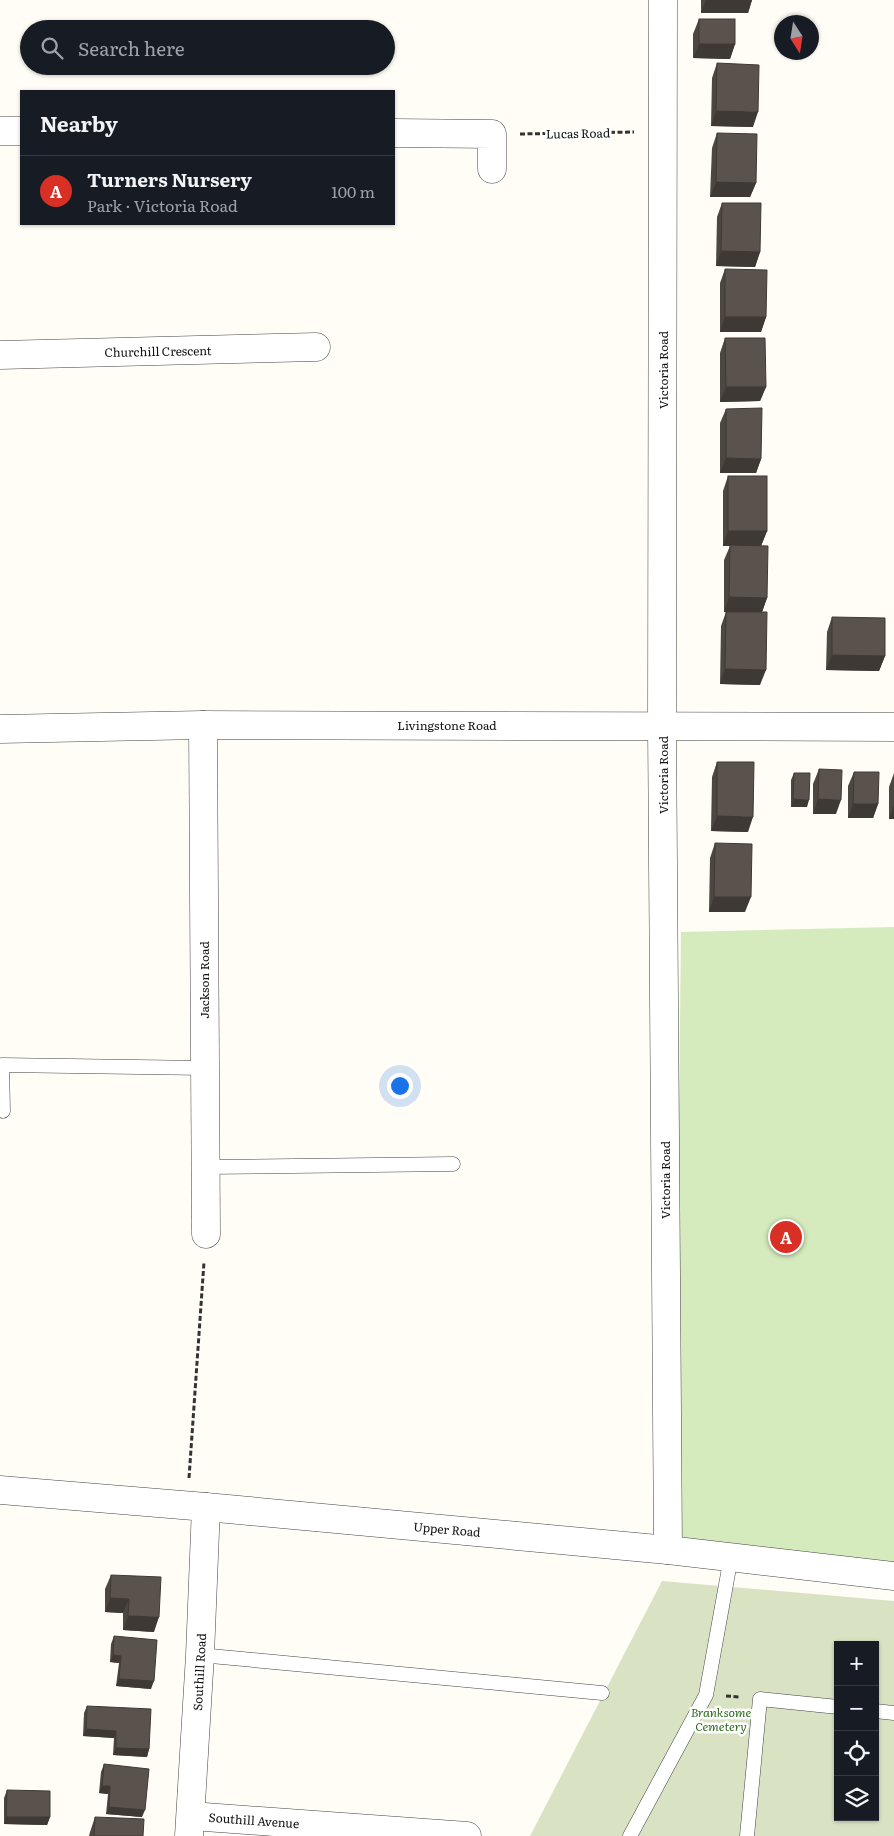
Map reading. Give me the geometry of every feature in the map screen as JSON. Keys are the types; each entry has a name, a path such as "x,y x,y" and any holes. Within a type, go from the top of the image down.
{"street":[{"name":"Victoria Road","path":"664,0 662,726 668,1550"},
{"path":"0,131 20,131"},
{"path":"395,133 492,134 492,169"},
{"name":"Churchill Crescent","path":"0,355 316,347"},
{"name":"Livingstone Road","path":"0,729 203,725 894,727"},
{"name":"Jackson Road","path":"203,725 206,1234"},
{"name":"Upper Road","path":"0,1490 197,1506 668,1550 894,1576"},
{"name":"Southill Road","path":"190,1826 200,1655 197,1506"},
{"name":"Southill Avenue","path":"190,1826 467,1836"}],"lane":[{"path":"2,1111 2,1065 205,1068"},
{"path":"205,1167 453,1164"},
{"path":"630,1836 706,1694 731,1557"},
{"path":"200,1655 602,1693"},
{"path":"747,1836 760,1699 834,1707"},
{"path":"879,1711 894,1713"}],"path":[{"name":"Lucas Road","path":"492,134 663,132"},
{"path":"197,1506 206,1234"},
{"path":"706,1694 760,1699"}],"green space":[{"path":"894,927 894,1565 674,1542 681,932"},
{"name":"Branksome Cemetery","path":"662,1581 894,1601 894,1836 530,1836"}],"building":[{"path":"699,19 735,19 735,44 699,44"},
{"path":"717,63 759,65 758,112 716,111"},
{"path":"717,133 757,134 756,183 716,182"},
{"path":"722,203 761,203 760,252 721,251"},
{"path":"725,269 767,270 766,317 725,317"},
{"path":"725,338 765,338 766,387 726,387"},
{"path":"762,408 761,459 726,458 726,409"},
{"path":"728,476 767,476 767,531 728,531"},
{"path":"730,545 768,546 767,598 729,597"},
{"path":"726,612 767,612 766,670 725,669"},
{"path":"832,617 885,618 885,656 832,655"},
{"path":"717,762 754,762 753,817 717,816"},
{"path":"819,769 842,770 841,800 818,799"},
{"path":"854,772 879,772 878,804 853,804"},
{"path":"794,773 810,773 809,800 793,799"},
{"path":"715,843 752,844 751,897 714,897"},
{"path":"111,1575 161,1577 159,1617 128,1616 129,1599 110,1598"},
{"path":"114,1636 157,1640 154,1681 119,1679 121,1656 113,1655"},
{"path":"87,1706 151,1709 149,1749 116,1748 116,1731 86,1729"},
{"path":"104,1764 149,1769 145,1810 109,1807 110,1786 102,1786"},
{"path":"7,1790 50,1791 50,1817 6,1817"},
{"path":"95,1817 144,1819 143,1836 94,1836"}],"place":[{"name":"Turners Nursery","path":"786,1237"}]}
